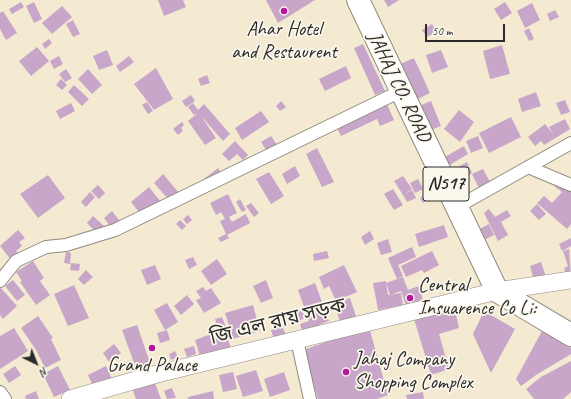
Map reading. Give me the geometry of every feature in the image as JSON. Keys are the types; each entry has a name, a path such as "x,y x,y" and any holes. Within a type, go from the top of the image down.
{"highway":[{"name":"JAHAJ CO. ROAD","path":"358,0 497,291"},
{"path":"497,291 571,335"}],"main road":[{"name":"জি এল রায় সড়ক","path":"70,399 157,374 497,291 571,280"}],"street":[{"path":"0,281 16,261 46,247 66,245 114,230 401,91"},
{"path":"457,207 571,142"},
{"path":"528,166 571,185"},
{"path":"297,340 310,399"},
{"path":"0,392 5,399"}],"building":[{"path":"158,0 183,0 186,7 164,16"},
{"name":"Ahar Hotel and Restaurent","path":"266,0 315,0 278,23"},
{"path":"384,0 399,0 388,7"},
{"path":"21,2 24,7 12,14 9,9"},
{"path":"34,2 42,19 34,23 26,6"},
{"path":"505,2 512,13 501,20 494,9"},
{"path":"532,3 540,20 525,28 517,11"},
{"path":"62,6 72,17 52,34 42,23"},
{"path":"555,10 559,17 550,21 547,14"},
{"path":"3,11 17,33 6,40 0,29 0,13"},
{"path":"73,20 80,34 73,37 66,24"},
{"path":"432,24 437,31 427,37 422,30"},
{"path":"529,28 534,39 529,41 524,31"},
{"path":"49,39 52,43 45,49 42,44"},
{"path":"363,44 385,91 375,95 354,48"},
{"path":"502,45 510,74 490,79 483,51"},
{"path":"37,47 49,61 31,76 19,61"},
{"path":"107,50 113,65 99,70 93,56"},
{"path":"441,50 448,67 432,73 426,55"},
{"path":"59,56 63,64 54,69 50,61"},
{"path":"129,56 134,62 120,72 116,66"},
{"path":"414,58 430,93 416,100 400,64"},
{"path":"346,66 351,78 325,91 319,79"},
{"path":"156,68 173,99 154,110 134,84"},
{"path":"66,69 72,78 65,82 59,74"},
{"path":"88,69 102,85 92,94 78,79"},
{"path":"207,75 210,83 201,86 198,79"},
{"path":"61,79 67,85 62,90 56,85"},
{"path":"74,85 89,99 82,106 68,92"},
{"path":"536,92 541,106 522,112 518,99"},
{"path":"191,95 195,101 186,107 182,101"},
{"path":"385,100 394,120 380,126 377,119 341,136 335,124"},
{"path":"565,100 570,112 561,115 556,103"},
{"path":"281,101 286,107 280,111 276,106"},
{"path":"431,101 441,126 424,133 414,108"},
{"path":"147,102 153,111 148,114 142,105"},
{"path":"71,103 75,111 60,119 56,111"},
{"path":"193,103 198,110 204,104 230,134 223,141 201,116 216,138 205,145 188,121 198,113 194,115 188,107"},
{"path":"459,110 474,122 460,142 444,129"},
{"path":"261,111 269,122 242,140 235,128"},
{"path":"511,117 521,137 489,153 479,133"},
{"path":"565,119 570,129 544,145 541,141 535,146 528,137 545,124 553,134 549,127"},
{"path":"182,122 184,125 181,128 183,131 178,135 173,129"},
{"path":"271,136 282,152 272,159 261,142"},
{"path":"478,136 483,148 471,153 466,141"},
{"path":"235,141 248,155 243,160 237,154 229,161 222,154"},
{"path":"464,146 468,154 448,166 443,158"},
{"path":"317,148 334,182 322,187 306,154"},
{"path":"467,162 472,173 452,183 447,173"},
{"path":"295,166 300,176 287,184 282,174"},
{"path":"218,168 226,180 212,190 204,179"},
{"path":"483,169 490,182 479,188 472,174"},
{"path":"269,172 284,196 271,204 256,179"},
{"path":"163,174 179,193 170,201 154,183"},
{"path":"48,175 65,198 38,218 20,194"},
{"path":"403,176 412,189 403,195 394,181"},
{"path":"562,177 571,192 571,224 567,229 537,203 544,196 552,203 562,192 554,186"},
{"path":"418,179 423,189 415,193 410,183"},
{"path":"98,185 105,193 99,199 91,191"},
{"path":"149,187 161,202 142,216 131,202"},
{"path":"393,189 403,205 394,210 384,194"},
{"path":"412,190 416,198 407,202 403,195"},
{"path":"90,192 95,197 86,207 81,202"},
{"path":"429,193 432,198 423,203 420,198"},
{"path":"228,194 237,213 229,217 232,222 246,214 250,223 227,235 229,238 221,242 218,238 226,234 220,221 225,219 221,212 216,215 210,203"},
{"path":"240,199 246,210 242,212 236,202"},
{"path":"251,203 259,213 254,217 246,206"},
{"path":"537,204 546,214 539,220 530,211"},
{"path":"489,209 495,217 507,210 511,216 501,222 508,235 498,241 484,213"},
{"path":"112,211 123,225 114,231 104,218"},
{"path":"188,215 192,220 187,224 183,219"},
{"path":"93,216 104,226 97,233 87,223"},
{"path":"180,220 186,226 182,230 176,224"},
{"path":"489,224 494,235 482,241 477,230"},
{"path":"444,225 448,237 419,247 415,234"},
{"path":"18,230 25,238 19,242 22,246 16,251 22,258 15,265 0,246"},
{"path":"370,231 374,239 365,245 361,237"},
{"path":"571,238 571,246 562,251 559,244"},
{"path":"388,239 392,252 381,255 377,243"},
{"path":"412,247 416,257 398,265 403,276 397,279 388,258"},
{"path":"569,249 571,276 567,277 564,268 568,266 563,251"},
{"path":"327,251 329,258 314,261 313,254"},
{"path":"432,251 439,265 424,273 422,270 406,277 401,266"},
{"path":"66,252 71,253 70,264 64,263"},
{"path":"193,257 197,265 189,269 185,260"},
{"path":"217,259 227,274 211,285 201,271"},
{"path":"33,261 44,278 40,281 50,295 36,305 20,282 22,281 16,272"},
{"path":"541,262 547,280 535,284 530,266"},
{"path":"71,263 80,264 79,271 70,270"},
{"path":"155,265 161,279 147,285 141,270"},
{"path":"344,265 357,292 336,301 329,286 324,289 319,277"},
{"path":"86,270 93,277 84,285 78,279"},
{"path":"403,277 408,290 419,286 423,300 406,306 401,291 391,294 401,293 403,305 378,310 373,283 386,281 386,283","holes":["386,283 390,295 388,295"]},
{"path":"13,280 25,295 17,301 5,286"},
{"path":"266,280 273,298 261,303 253,286"},
{"path":"315,283 329,321 319,325 320,328 303,334 300,324 309,321 298,290"},
{"path":"74,285 89,318 68,326 54,294"},
{"path":"0,287 17,306 3,319 0,315"},
{"path":"203,287 206,291 211,288 221,303 204,313 196,300 201,298 196,291"},
{"path":"187,295 194,304 181,315 174,306"},
{"path":"350,298 357,319 341,325 334,303"},
{"path":"167,303 178,322 165,330 154,310"},
{"path":"253,305 260,331 233,339 225,313"},
{"path":"301,310 306,317 299,321 294,314"},
{"path":"455,310 459,328 439,334 449,369 431,375 414,319"},
{"path":"484,311 515,329 491,373 473,334"},
{"path":"38,316 53,338 51,339 61,360 45,368 36,350 21,328"},
{"path":"222,317 231,348 201,359 195,340 219,331 215,319"},
{"path":"137,325 151,366 137,371 122,330"},
{"path":"282,326 286,335 274,339 271,330"},
{"name":"Jahaj Company Shopping Complex","path":"369,327 388,395 377,399 318,399 303,350"},
{"path":"14,328 28,351 0,369 0,336"},
{"path":"543,329 571,348 571,354 521,386 516,379"},
{"path":"167,330 170,340 160,343 157,333"},
{"path":"114,344 121,353 109,362 103,353"},
{"path":"194,346 196,354 187,357 184,349"},
{"path":"175,351 178,357 171,360 169,354"},
{"path":"571,361 571,392 563,399 534,399 526,389 541,377"},
{"path":"15,366 21,375 9,383 3,374"},
{"path":"58,366 70,390 54,397 43,374"},
{"path":"106,366 112,379 94,388 88,375"},
{"path":"256,370 263,391 243,397 236,376"},
{"path":"233,372 237,389 223,392 219,375"},
{"path":"284,372 290,390 270,397 264,379"},
{"path":"154,380 161,399 136,399 132,388"},
{"path":"172,388 176,398 167,399 164,391"},
{"path":"36,391 39,399 26,399 25,396"},
{"path":"213,391 214,399 188,399 188,397"},
{"path":"423,392 424,399 407,399 406,395"}],"place":[{"name":"Ahar Hotel and Restaurent","path":"284,11"},
{"name":"Central Insuarence Co Li:","path":"410,298"},
{"name":"Grand Palace","path":"152,348"},
{"name":"Jahaj Company Shopping Complex","path":"346,372"}]}
